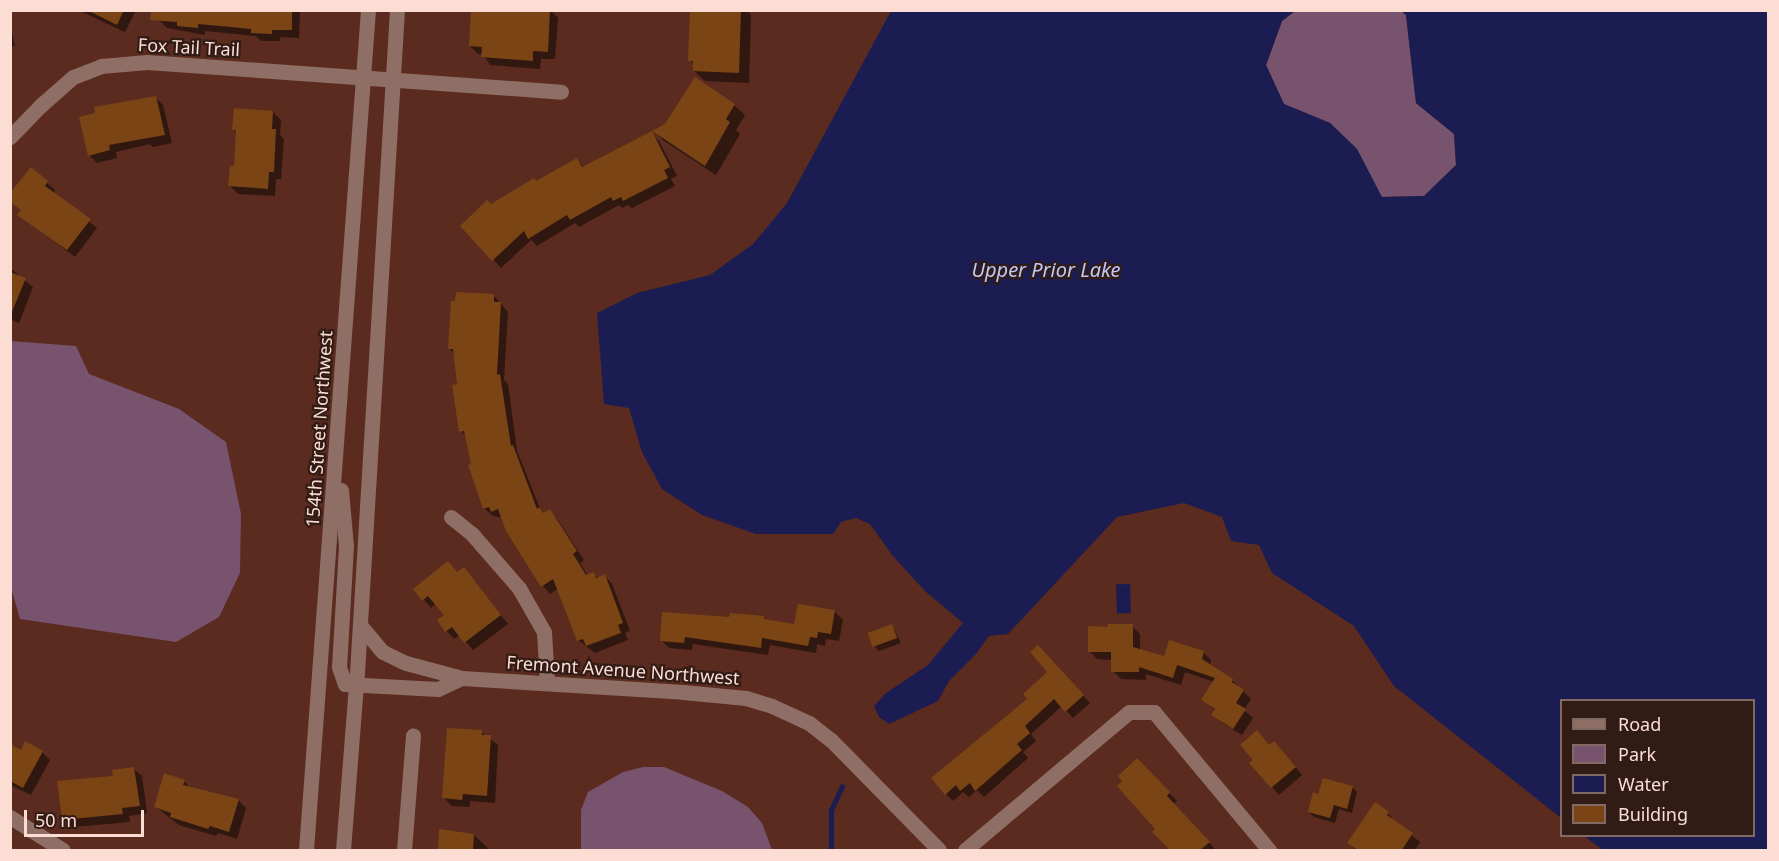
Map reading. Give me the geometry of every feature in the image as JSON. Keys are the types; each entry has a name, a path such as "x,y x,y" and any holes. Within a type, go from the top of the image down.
{"street":[{"name":"154th Street Northwest","path":"306,850 338,447 368,10"},
{"path":"343,850 360,625 397,10"},
{"name":"Fox Tail Trail","path":"10,137 73,77 101,66 147,62 561,92"},
{"path":"338,447 346,546 339,667 345,684 356,685"},
{"path":"452,517 472,534 519,588 544,632 547,683"},
{"name":"Fremont Avenue Northwest","path":"360,625 383,652 406,663 462,678 746,698 772,706 809,723 831,740 939,850"},
{"name":"Fremont Avenue Northwest","path":"356,685 438,689 462,678"},
{"path":"965,850 1129,712 1154,712 1269,850"},
{"path":"404,850 413,735"},
{"path":"10,817 63,850"}],"green space":[{"path":"1295,11 1401,11 1406,15 1416,103 1454,134 1456,165 1424,196 1381,197 1357,149 1330,123 1284,104 1266,65 1282,21"},
{"path":"11,341 76,346 89,374 179,409 226,442 241,514 240,573 219,617 176,642 20,619 10,584"},
{"path":"643,767 664,767 722,791 748,807 762,823 772,850 581,850 581,810 588,792 623,772"}],"water":[{"name":"Upper Prior Lake","path":"891,11 1295,11 1282,21 1266,65 1284,104 1330,123 1357,149 1382,197 1424,196 1456,165 1454,134 1416,103 1406,15 1401,11 1768,11 1768,850 1603,850 1585,837 1755,837 1755,699 1560,699 1560,817 1394,686 1354,626 1272,573 1259,545 1231,541 1222,517 1184,503 1117,517 1008,634 989,636 975,655 949,681 938,701 889,724 879,717 874,706 886,693 928,665 963,623 925,591 892,555 870,524 856,518 841,522 833,534 756,534 702,515 662,489 642,452 629,408 604,404 597,313 637,293 710,275 753,244 787,203"},
{"path":"1116,584 1130,584 1131,613 1117,613"}],"building":[{"path":"87,10 124,10 117,25"},
{"path":"151,10 292,10 292,30 272,30 272,34 251,33 251,29 198,24 198,28 177,26 177,22 150,20"},
{"path":"471,10 550,10 548,52 533,51 533,61 481,57 482,47 469,46"},
{"path":"741,10 739,73 693,71 693,61 688,61 690,11"},
{"path":"695,77 735,104 726,119 730,122 705,166 652,131 665,124"},
{"path":"156,96 165,135 109,145 110,150 88,156 79,117 95,113 94,107"},
{"path":"234,108 273,111 272,129 276,129 274,172 269,172 268,189 228,186 230,166 234,166 236,130 232,130"},
{"path":"652,131 670,167 664,170 668,178 623,201 621,197 613,201 611,197 570,220 567,215 528,239 524,231 492,261 460,226 487,200 491,204 534,178 536,181 577,158 582,167"},
{"path":"31,167 48,181 45,186 91,219 67,250 17,215 21,210 10,202 10,193"},
{"path":"10,272 26,278 11,314 10,314"},
{"path":"456,292 494,294 494,302 501,302 497,375 500,374 511,446 513,445 537,509 539,507 543,513 550,509 577,551 573,554 586,575 594,572 596,578 605,574 623,623 618,625 621,633 586,646 583,639 577,641 553,579 541,587 506,531 498,509 491,512 489,507 483,509 468,465 471,464 464,431 459,432 452,385 457,384 453,349 448,349 451,301 455,301"},
{"path":"448,561 457,572 464,567 501,615 464,643 452,627 445,632 437,620 444,615 428,596 422,601 413,589"},
{"path":"798,604 835,610 831,634 818,632 817,638 810,637 808,646 762,638 761,648 685,637 684,643 660,641 662,612 729,617 730,613 764,616 764,619 794,624"},
{"path":"892,624 897,638 873,647 868,633"},
{"path":"1108,624 1133,624 1133,647 1164,656 1169,640 1204,651 1202,659 1233,679 1232,682 1244,690 1236,703 1246,709 1233,729 1211,715 1215,709 1201,700 1215,678 1177,665 1173,678 1139,667 1139,672 1111,672 1111,652 1088,652 1088,626 1107,627"},
{"path":"1038,645 1084,695 1065,712 1054,699 1025,726 1030,733 1017,744 1022,750 975,791 970,783 960,791 956,785 945,795 931,778 1027,699 1023,694 1047,672 1030,652"},
{"path":"447,728 482,730 482,735 491,735 487,796 463,794 462,800 442,798"},
{"path":"1257,730 1269,745 1274,741 1296,767 1271,788 1249,763 1253,760 1240,745"},
{"path":"25,741 43,751 23,788 10,781 10,744 21,750"},
{"path":"1137,758 1170,792 1167,796 1210,842 1200,850 1170,850 1152,832 1155,829 1117,786 1122,781 1118,776"},
{"path":"134,767 140,806 122,808 123,814 62,820 57,781 113,776 112,770"},
{"path":"164,773 185,780 183,785 239,799 229,832 210,826 208,829 170,817 171,813 154,807"},
{"path":"1323,778 1353,786 1347,809 1334,805 1330,818 1308,812 1313,792 1318,794"},
{"path":"1375,802 1389,812 1387,815 1413,833 1402,850 1358,850 1347,843"},
{"path":"439,829 474,834 473,850 438,850"}],"waterway":[{"path":"831,850 831,810 842,786"}]}
